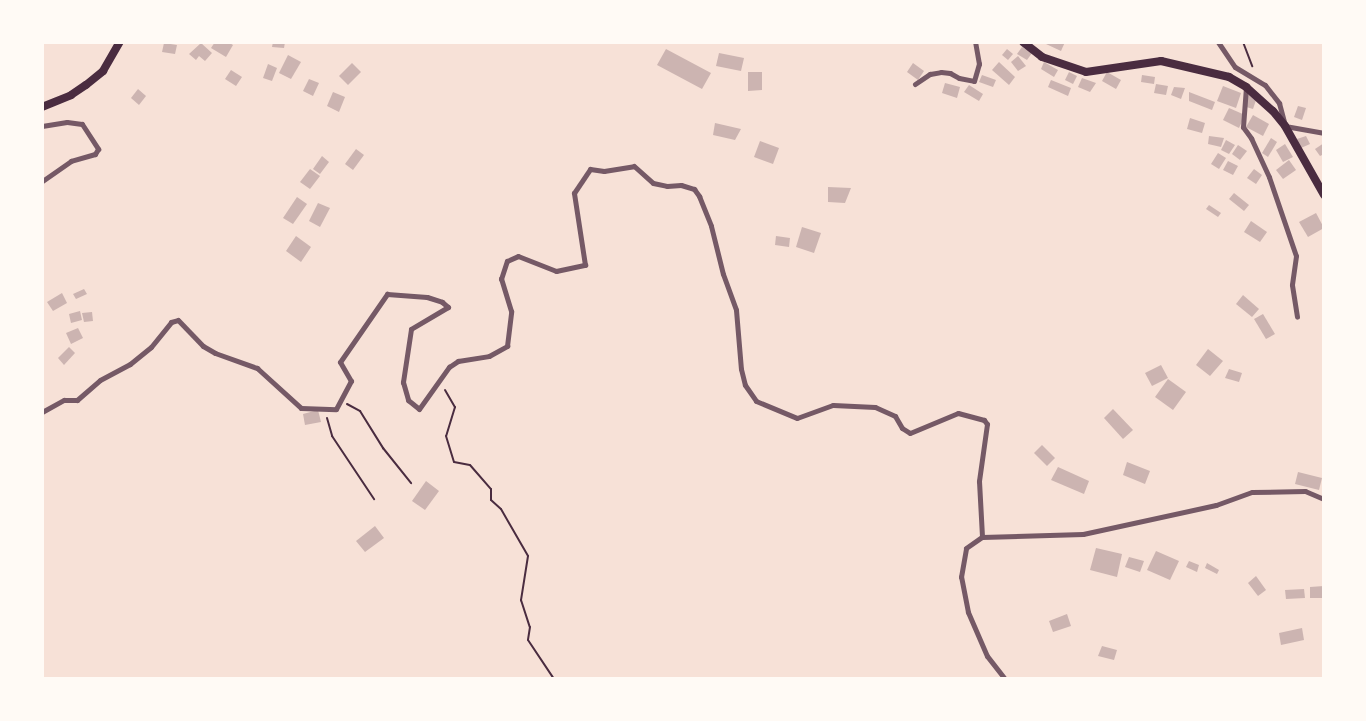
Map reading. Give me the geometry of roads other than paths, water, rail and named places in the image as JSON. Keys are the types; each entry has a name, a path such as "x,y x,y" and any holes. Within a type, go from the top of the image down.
{"main road":[{"path":"42,107 71,95 86,85 104,70 120,42"},
{"path":"1023,42 1042,57 1086,72 1161,61 1229,77 1246,87 1273,111 1285,126 1324,195"}],"street":[{"path":"915,84 930,74 941,72 950,72 959,78 974,81 979,64 975,42"},
{"path":"1218,42 1235,67 1256,78 1279,103 1285,126 1324,133"},
{"path":"1246,87 1243,127 1251,138 1269,177 1296,256 1292,285 1297,317"},
{"path":"42,126 67,122 82,123 98,149 95,154 71,161 42,181"},
{"path":"42,412 64,400 76,400 100,380 130,364 151,347 171,322 178,320 203,346 215,353 257,368 301,408 336,409 351,381 340,362 387,294 427,297 442,302 448,307 411,329 403,382 404,392 408,400 419,409 424,406 448,367 458,361 489,356 507,346 511,310 501,279 507,261 518,256 556,271 585,265 574,193 590,170 604,171 634,166 653,183 667,186 681,184 694,189 703,204 736,310 741,369 745,385 756,401 797,418 833,405 875,407 895,416 902,428 910,433 958,413 984,420 987,424 979,481 982,537"},
{"path":"1005,679 987,656 968,612 960,577 966,548 982,537 1083,534 1216,505 1252,492 1305,490 1324,499"}]}
